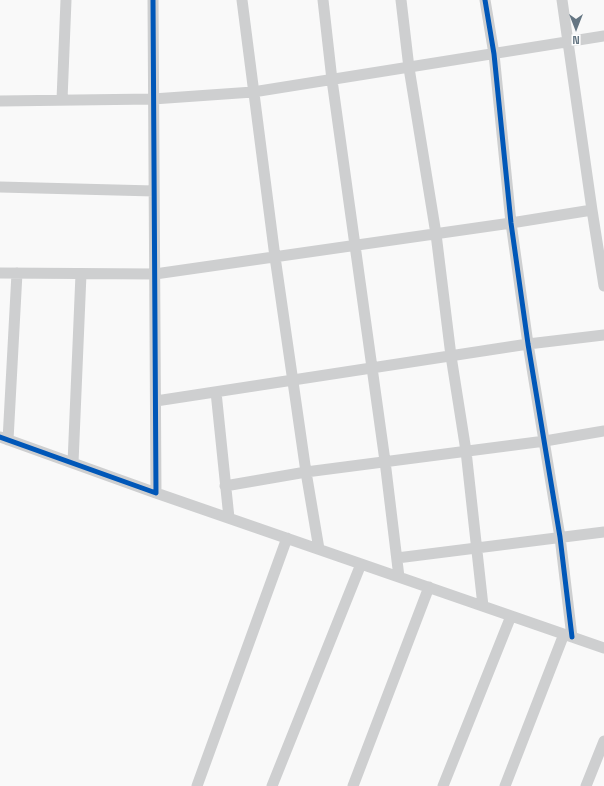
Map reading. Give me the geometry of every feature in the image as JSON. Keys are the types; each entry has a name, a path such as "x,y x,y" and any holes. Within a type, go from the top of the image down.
{"street":[{"path":"62,100 66,0"},
{"path":"153,0 156,493"},
{"path":"242,0 275,257 306,472 319,549"},
{"path":"323,0 332,80 385,461 399,577"},
{"path":"401,0 409,68 436,234 451,356 466,451 483,606"},
{"path":"485,0 494,54 511,223 528,344 560,537 568,636 505,786"},
{"path":"562,0 604,286"},
{"path":"0,101 153,99 253,92 604,36"},
{"path":"0,187 154,191"},
{"path":"0,273 155,274 592,210"},
{"path":"17,273 4,438 156,493 604,648"},
{"path":"73,463 81,274"},
{"path":"156,402 528,344 604,335"},
{"path":"216,392 229,518"},
{"path":"226,486 306,472 604,431"},
{"path":"397,558 604,532"},
{"path":"197,786 287,538"},
{"path":"272,786 361,564"},
{"path":"353,786 429,587"},
{"path":"444,786 511,616"},
{"path":"586,786 604,741"}],"cycle path":[{"path":"0,437 156,493 153,0"},
{"path":"485,0 494,54 511,223 528,344 560,537 572,637"}]}
